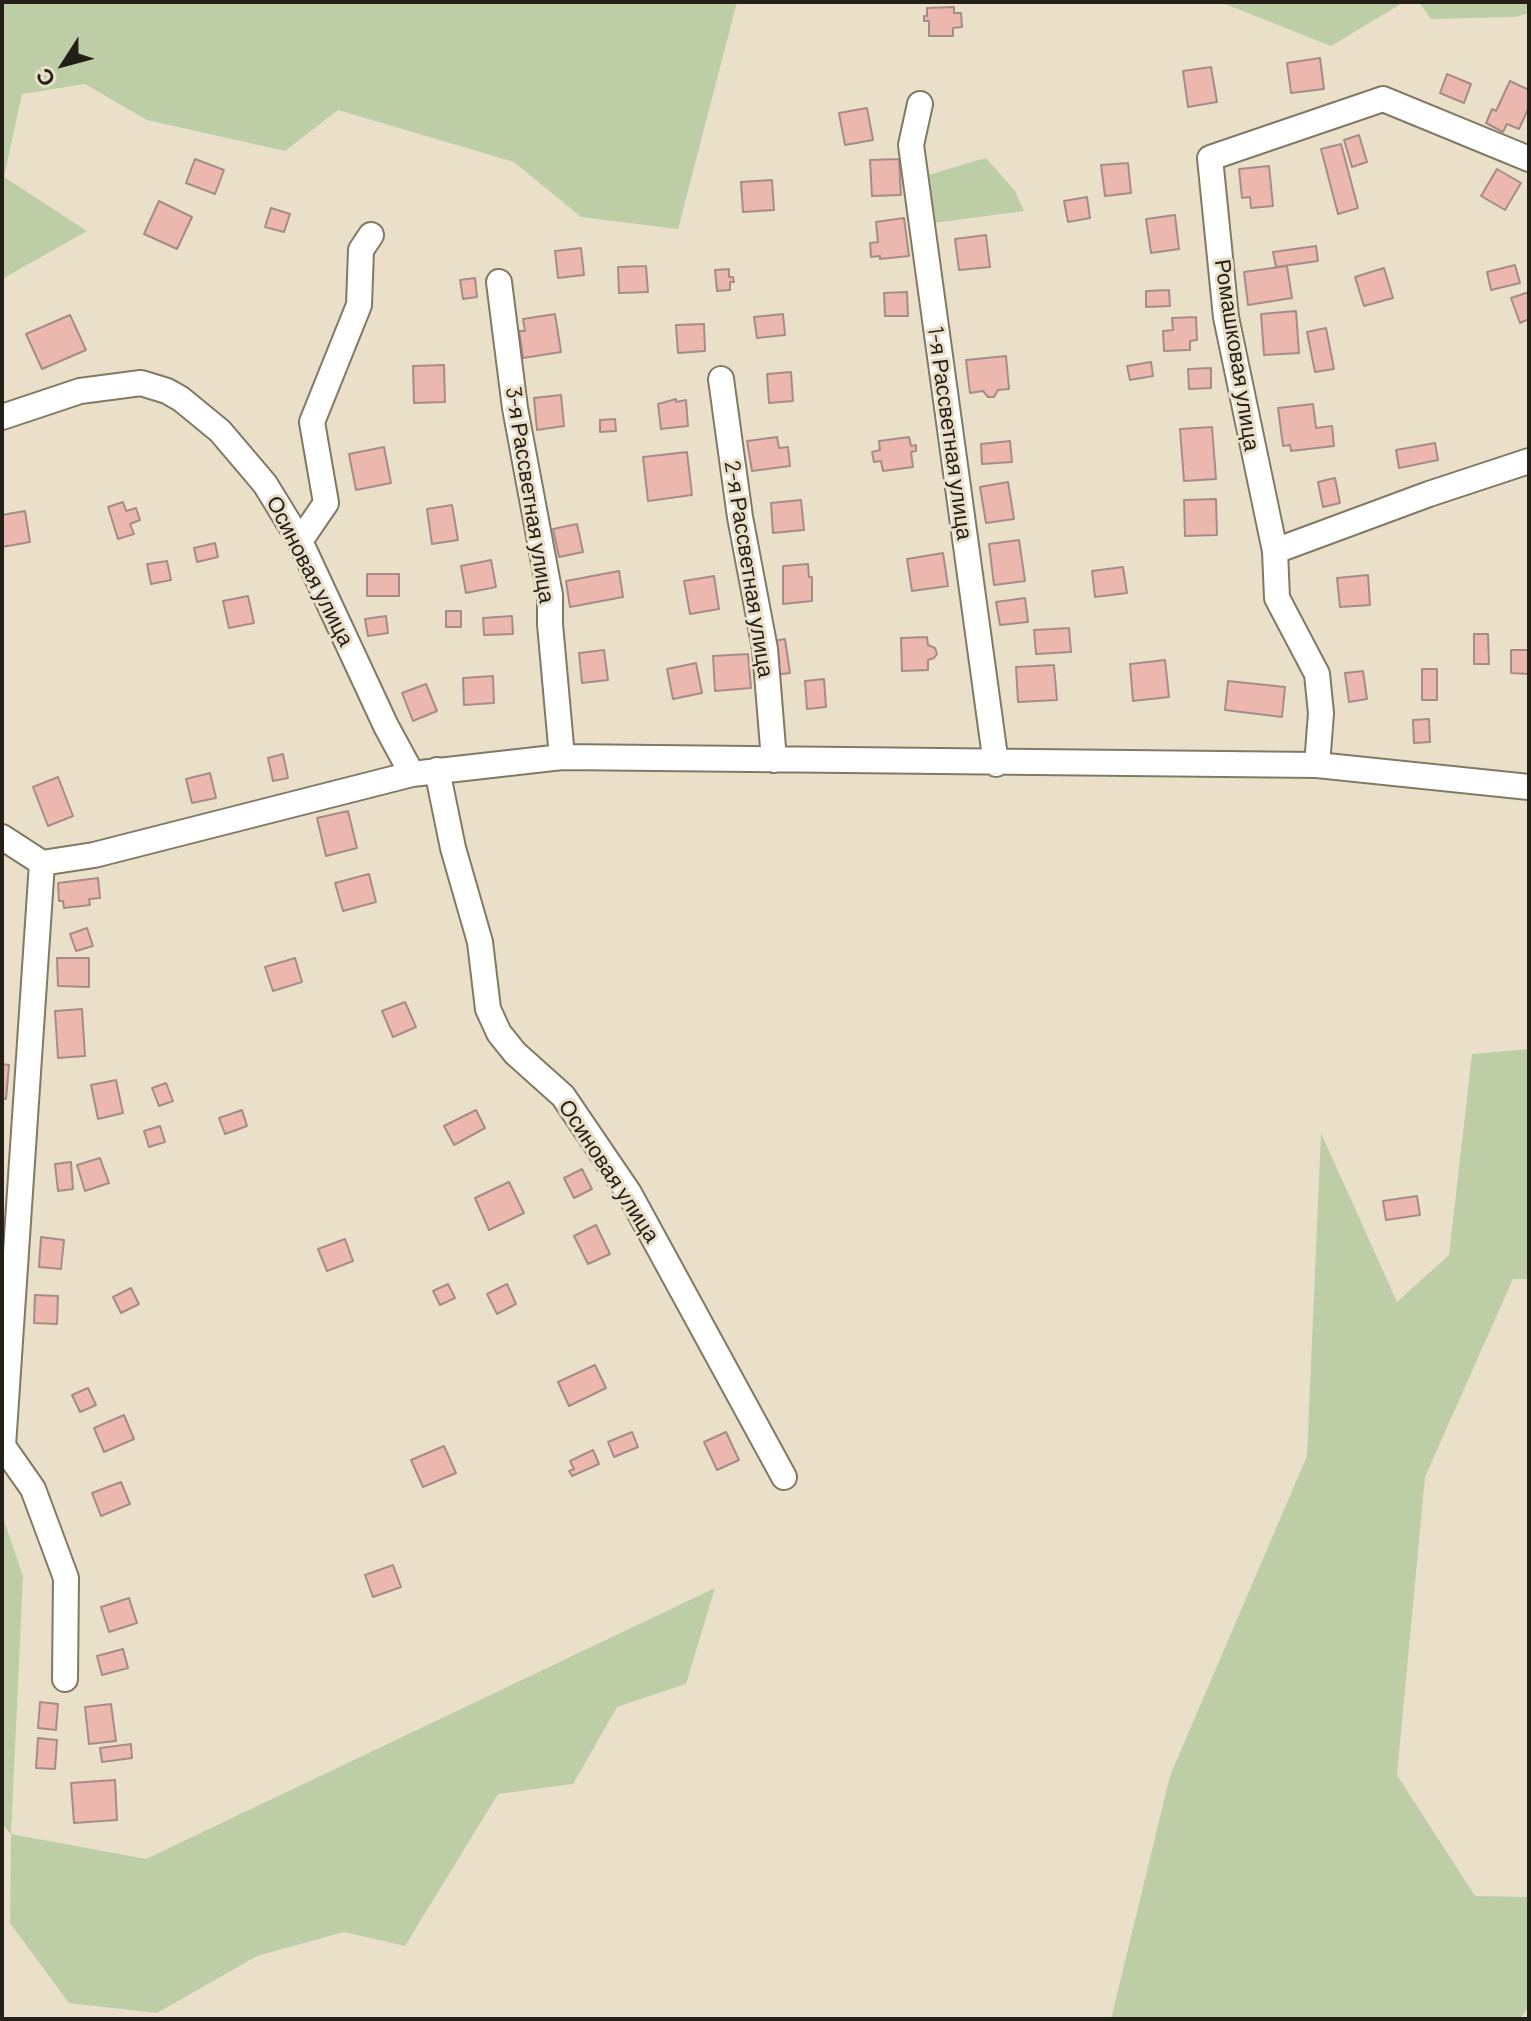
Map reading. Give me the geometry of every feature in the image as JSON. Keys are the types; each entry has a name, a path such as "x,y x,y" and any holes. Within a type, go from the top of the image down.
{"street":[{"name":"Ромашковая улица","path":"1317,765 1321,713 1317,674 1277,598 1275,551 1226,317 1210,158 1383,99 1529,159"},
{"name":"1-я Рассветная улица","path":"920,104 911,145 996,764"},
{"path":"300,541 326,503 312,422 359,305 361,250 371,235"},
{"name":"3-я Рассветная улица","path":"499,282 515,408 550,595 562,757"},
{"name":"2-я Рассветная улица","path":"721,379 740,517 765,649 774,760"},
{"name":"Осиновая улица","path":"2,417 80,391 141,383 181,399 220,431 265,484 300,541 386,726 412,774"},
{"path":"1275,551 1529,461"},
{"path":"2,837 42,863 94,855 412,774 562,757 996,764 1317,765 1529,787"},
{"name":"Осиновая улица","path":"437,770 453,848 480,942 488,1009 499,1033 515,1053 563,1096 629,1193 784,1477"},
{"path":"42,863 2,1447 33,1489 66,1578 65,1679"}],"green space":[{"path":"2,2 737,2 678,229 581,217 514,162 338,110 285,151 147,120 85,84 22,94 4,177 87,231 2,279"},
{"path":"1220,2 1404,2 1331,46"},
{"path":"1419,2 1529,2 1529,13 1515,17 1431,19"},
{"path":"986,158 1015,191 1024,211 934,223 921,177"},
{"path":"1529,1049 1529,1279 1513,1279 1425,1477 1397,1775 1475,1896 1529,1897 1529,2006 1520,2019 1111,2019 1170,1776 1307,1456 1321,1133 1397,1302 1449,1255 1472,1054"},
{"path":"2,1515 23,1576 11,1834 2,1824"},
{"path":"715,1588 686,1684 617,1707 573,1784 498,1794 405,1946 344,1932 257,1956 157,2013 69,2003 10,1923 11,1834 146,1859"}],"building":[{"path":"954,7 954,13 961,13 962,27 953,28 953,36 929,36 929,21 924,21 927,8"},
{"path":"1320,58 1324,89 1291,93 1287,63"},
{"path":"1211,67 1217,102 1188,107 1183,71"},
{"path":"1447,74 1471,84 1464,103 1440,93"},
{"path":"1510,81 1529,90 1529,107 1519,129 1507,124 1503,132 1486,123 1492,109 1496,111"},
{"path":"867,108 873,140 845,145 839,113"},
{"path":"1359,135 1367,162 1352,167 1344,140"},
{"path":"1341,144 1358,208 1338,214 1321,149"},
{"path":"195,159 224,170 215,194 186,183"},
{"path":"899,159 901,195 872,196 870,160"},
{"path":"1128,163 1131,193 1105,196 1101,165"},
{"path":"1269,166 1273,206 1251,208 1250,197 1242,198 1239,169"},
{"path":"1497,169 1521,183 1505,210 1481,196"},
{"path":"772,180 774,210 743,212 741,182"},
{"path":"1087,197 1090,218 1068,222 1064,201"},
{"path":"159,201 192,217 177,249 144,234"},
{"path":"271,208 290,214 284,232 265,227"},
{"path":"1175,215 1179,249 1151,253 1146,219"},
{"path":"904,218 909,256 871,257 870,243 878,242 876,222"},
{"path":"986,235 990,267 959,270 955,239"},
{"path":"1316,246 1318,261 1276,267 1273,252"},
{"path":"581,248 584,275 558,278 555,251"},
{"path":"1515,265 1520,283 1491,290 1487,272"},
{"path":"646,266 648,292 619,293 618,267"},
{"path":"1287,266 1292,298 1248,305 1244,272"},
{"path":"1384,268 1393,298 1364,306 1355,277"},
{"path":"729,269 729,277 733,277 734,282 730,282 730,290 717,291 715,270"},
{"path":"475,278 477,297 463,299 460,280"},
{"path":"1169,290 1170,306 1146,307 1146,291"},
{"path":"907,292 908,316 885,316 884,293"},
{"path":"1529,292 1529,319 1520,323 1511,298"},
{"path":"1296,311 1299,353 1264,355 1261,314"},
{"path":"555,314 561,352 523,358 519,331 525,331 523,319"},
{"path":"783,314 785,335 757,338 754,317"},
{"path":"70,315 86,350 42,369 26,334"},
{"path":"1196,317 1197,340 1190,341 1190,350 1164,351 1163,331 1173,330 1172,318"},
{"path":"704,324 705,351 678,353 676,325"},
{"path":"1326,328 1334,369 1315,372 1307,332"},
{"path":"1006,356 1009,389 998,390 994,397 988,397 983,391 970,393 966,360"},
{"path":"1151,362 1153,376 1130,380 1127,366"},
{"path":"444,365 445,402 414,403 413,366"},
{"path":"1211,368 1211,388 1189,389 1188,369"},
{"path":"791,372 793,401 769,403 767,374"},
{"path":"561,395 564,426 537,430 534,398"},
{"path":"676,399 676,402 686,400 688,426 661,429 658,404"},
{"path":"1313,404 1316,428 1332,426 1334,446 1291,451 1290,445 1283,446 1278,408"},
{"path":"615,419 616,431 600,432 600,420"},
{"path":"1212,427 1216,479 1184,481 1180,429"},
{"path":"777,437 779,448 788,447 790,466 752,471 747,441"},
{"path":"909,437 911,446 916,445 916,451 911,452 913,467 883,471 881,461 874,462 872,452 880,450 879,441"},
{"path":"1010,441 1012,462 982,464 981,444"},
{"path":"1435,443 1438,460 1399,468 1396,450"},
{"path":"384,447 391,483 356,490 349,454"},
{"path":"687,452 692,495 648,501 643,457"},
{"path":"1335,478 1340,503 1323,507 1318,482"},
{"path":"1008,482 1014,519 986,523 980,487"},
{"path":"1216,499 1217,535 1185,536 1184,500"},
{"path":"801,500 804,530 773,533 771,503"},
{"path":"123,502 126,511 136,508 140,520 130,524 134,534 118,539 108,507"},
{"path":"452,505 458,540 432,544 427,509"},
{"path":"25,511 30,542 2,547 2,515"},
{"path":"577,524 583,552 559,557 553,529"},
{"path":"1019,540 1025,581 994,585 989,544"},
{"path":"215,543 218,557 197,562 194,548"},
{"path":"943,553 948,586 912,591 907,559"},
{"path":"491,560 496,587 466,593 461,566"},
{"path":"167,561 171,580 151,584 147,564"},
{"path":"808,564 809,577 812,577 812,601 783,604 783,566"},
{"path":"1123,567 1127,593 1095,597 1092,571"},
{"path":"619,571 623,597 570,607 566,581"},
{"path":"367,574 399,574 399,596 367,596"},
{"path":"1368,575 1370,605 1340,607 1337,578"},
{"path":"714,576 719,609 690,614 684,581"},
{"path":"248,596 254,623 229,628 223,601"},
{"path":"1025,598 1028,622 1000,625 996,602"},
{"path":"446,611 461,611 461,627 446,627"},
{"path":"386,616 388,633 368,636 365,619"},
{"path":"512,616 513,634 484,635 483,618"},
{"path":"1069,628 1071,652 1036,654 1034,630"},
{"path":"1474,634 1488,634 1489,664 1474,664"},
{"path":"927,637 928,645 935,648 937,654 928,660 928,670 902,671 901,638"},
{"path":"785,639 790,673 774,675 768,642"},
{"path":"604,650 608,680 582,683 579,653"},
{"path":"1511,650 1529,650 1529,674 1511,673"},
{"path":"748,654 751,688 715,691 713,656"},
{"path":"1165,660 1169,697 1133,701 1130,664"},
{"path":"696,663 702,693 673,699 667,669"},
{"path":"1054,665 1057,700 1018,702 1016,667"},
{"path":"1422,669 1437,669 1437,700 1422,700"},
{"path":"1363,671 1367,699 1349,702 1345,673"},
{"path":"493,676 494,703 464,705 463,678"},
{"path":"824,679 826,707 807,709 805,681"},
{"path":"1228,681 1285,687 1282,717 1225,710"},
{"path":"426,684 437,711 413,721 402,693"},
{"path":"1429,719 1430,742 1414,743 1413,720"},
{"path":"283,754 288,778 273,781 268,758"},
{"path":"210,773 216,798 192,803 186,779"},
{"path":"58,777 73,816 48,826 33,787"},
{"path":"348,811 357,848 326,856 317,818"},
{"path":"369,874 376,902 343,911 335,883"},
{"path":"98,878 100,898 89,899 90,905 64,908 63,901 59,901 58,883"},
{"path":"87,928 93,946 76,951 70,934"},
{"path":"57,958 89,958 89,987 58,986"},
{"path":"295,958 302,982 273,991 265,967"},
{"path":"405,1002 416,1027 393,1037 382,1011"},
{"path":"82,1009 85,1056 58,1058 55,1011"},
{"path":"2,1064 9,1065 6,1099 2,1099"},
{"path":"116,1080 123,1113 98,1119 91,1085"},
{"path":"166,1083 173,1101 159,1106 152,1088"},
{"path":"242,1110 247,1126 225,1134 219,1118"},
{"path":"476,1110 485,1128 454,1145 444,1126"},
{"path":"160,1126 165,1142 149,1147 144,1131"},
{"path":"100,1158 109,1183 85,1191 77,1165"},
{"path":"71,1162 73,1189 58,1191 55,1164"},
{"path":"582,1169 592,1189 574,1198 564,1178"},
{"path":"509,1182 524,1213 489,1230 475,1198"},
{"path":"1417,1196 1420,1215 1386,1220 1383,1201"},
{"path":"596,1225 610,1254 588,1264 574,1236"},
{"path":"41,1237 64,1240 61,1269 39,1267"},
{"path":"345,1239 353,1261 327,1271 318,1249"},
{"path":"448,1284 455,1298 440,1305 433,1291"},
{"path":"507,1284 516,1304 497,1314 487,1294"},
{"path":"131,1288 139,1304 121,1313 113,1297"},
{"path":"35,1295 58,1296 57,1324 34,1323"},
{"path":"595,1365 606,1388 569,1406 558,1382"},
{"path":"88,1388 96,1405 80,1412 72,1395"},
{"path":"124,1415 134,1439 104,1452 94,1428"},
{"path":"632,1432 638,1447 614,1457 608,1442"},
{"path":"726,1432 739,1460 717,1470 704,1442"},
{"path":"444,1446 456,1473 423,1487 411,1460"},
{"path":"593,1450 599,1464 572,1476 569,1471 574,1469 570,1461"},
{"path":"121,1482 130,1504 101,1516 92,1493"},
{"path":"393,1565 401,1587 373,1597 365,1575"},
{"path":"129,1598 137,1623 109,1632 101,1607"},
{"path":"123,1649 128,1668 102,1675 97,1656"},
{"path":"40,1702 58,1704 56,1730 38,1728"},
{"path":"111,1704 116,1741 89,1744 85,1707"},
{"path":"38,1738 57,1740 55,1769 36,1768"},
{"path":"131,1744 132,1758 102,1762 100,1748"},
{"path":"115,1780 117,1820 74,1823 71,1783"}]}
